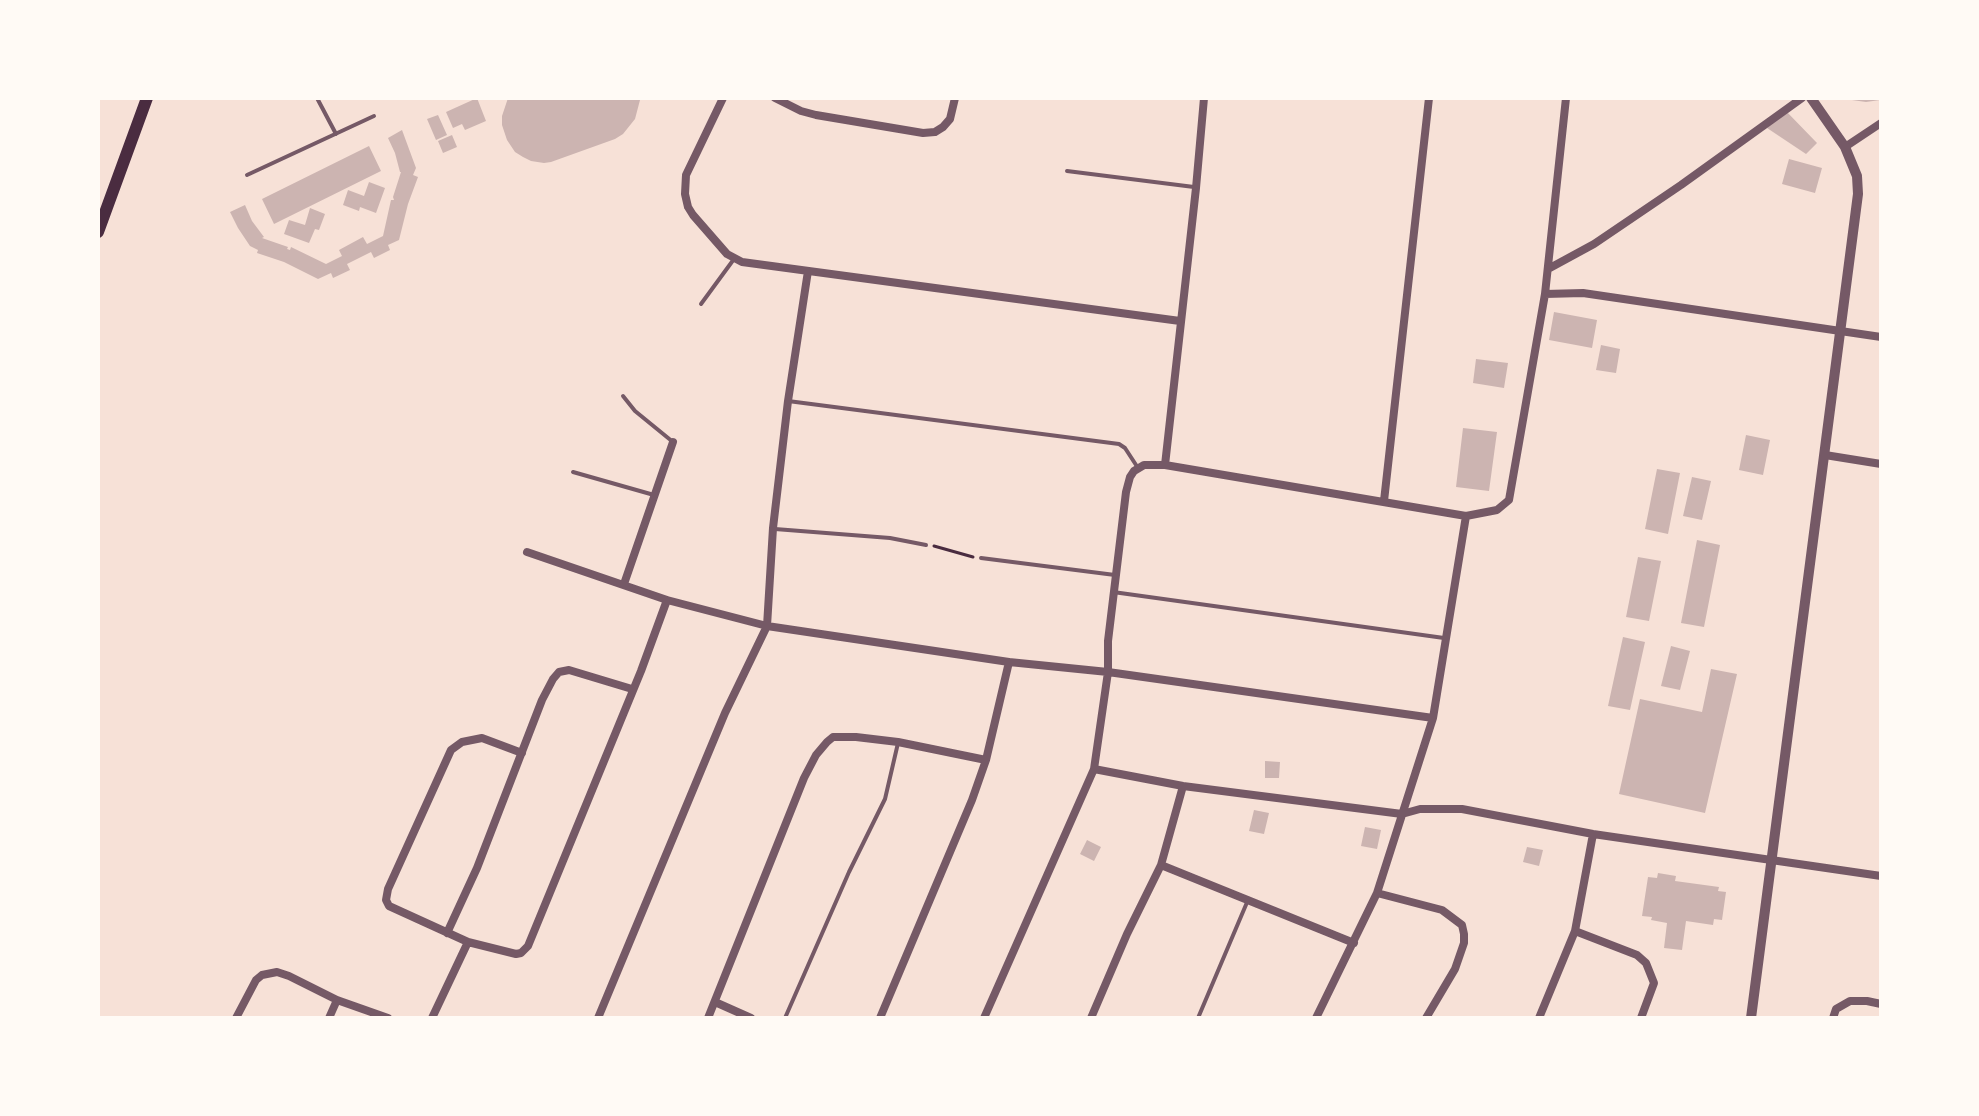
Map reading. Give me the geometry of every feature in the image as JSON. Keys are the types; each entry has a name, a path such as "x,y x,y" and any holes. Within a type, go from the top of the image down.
{"main road":[{"path":"98,232 147,98"}],"street":[{"path":"723,98 686,175 685,194 693,215 734,259 753,265 1180,321"},
{"path":"775,98 816,115 923,133 935,132 943,127 950,119 955,98"},
{"path":"1165,465 1204,98"},
{"path":"1384,501 1429,98"},
{"path":"984,1018 1094,769 1108,672 1108,641 1126,492 1130,477 1138,468 1150,464 1165,465 1466,516 1497,510 1509,500 1545,294 1566,98"},
{"path":"1548,269 1594,244 1802,98"},
{"path":"1751,1018 1858,194 1857,176 1845,147 1811,98"},
{"path":"1845,147 1881,123"},
{"path":"598,1018 725,713 767,626 773,528 808,271"},
{"path":"1545,294 1583,293 1881,337"},
{"path":"624,584 673,442"},
{"path":"1825,455 1881,464"},
{"path":"1316,1018 1377,893 1433,718 1466,516"},
{"path":"527,552 667,600 767,626 1009,662 1108,672 1433,718"},
{"path":"522,753 482,738 462,742 451,750 388,889 386,900 389,906 468,942 516,954 528,946 667,600"},
{"path":"880,1018 959,835 986,760 1009,662"},
{"path":"447,933 477,868 553,679 559,672 569,670 632,689"},
{"path":"708,1018 804,778 821,747 833,737 846,737 898,742 986,760"},
{"path":"1094,769 1183,786 1402,814 1420,809 1462,809 1593,834 1881,876"},
{"path":"1091,1018 1161,865 1183,786"},
{"path":"1539,1018 1575,931 1593,834"},
{"path":"1161,865 1354,943"},
{"path":"1377,893 1442,910 1462,925 1464,943 1455,969 1426,1018"},
{"path":"1575,931 1637,955 1646,963 1654,983 1641,1018"},
{"path":"432,1018 468,942"},
{"path":"236,1018 251,988 262,975 277,972 337,1000 388,1018"},
{"path":"329,1018 337,1000"},
{"path":"1833,1018 1836,1009 1850,1001 1881,1004"},
{"path":"715,1002 751,1018"}],"lane":[{"path":"317,98 336,134"},
{"path":"247,175 374,116"},
{"path":"1067,171 1196,188"},
{"path":"701,304 734,259"},
{"path":"623,396 635,411 673,442"},
{"path":"788,401 1119,444 1138,468"},
{"path":"573,472 654,495"},
{"path":"773,528 890,538 926,545"},
{"path":"981,558 1115,575"},
{"path":"1113,592 1447,639"},
{"path":"785,1018 849,872 885,799 898,742"},
{"path":"1198,1018 1248,900"}],"path":[{"path":"926,545 981,558"}],"building":[{"path":"477,98 486,121 465,130 462,124 453,128 446,112"},
{"path":"508,98 640,100 635,119 623,134 544,163 523,157 507,140 502,116"},
{"path":"1852,98 1880,98 1880,100 1866,102"},
{"path":"1785,110 1817,143 1806,154 1767,128"},
{"path":"438,115 447,135 436,140 427,119"},
{"path":"402,130 416,168 413,175 418,177 399,240 388,245 390,250 374,258 371,252 347,264 350,270 333,278 331,273 318,279 257,253 258,250 250,246 230,212 245,205 262,238 290,250 291,247 326,264 342,256 339,250 363,237 367,244 383,236 401,172 388,138"},
{"path":"452,135 457,147 443,153 438,141"},
{"path":"369,146 381,171 274,224 262,199"},
{"path":"1789,159 1822,168 1815,193 1782,184"},
{"path":"369,182 385,188 376,213 343,205 348,190 364,196"},
{"path":"310,208 325,214 319,230 315,229 309,243 284,234 289,220 305,225"},
{"path":"1554,312 1597,320 1592,348 1549,340"},
{"path":"1601,345 1620,349 1616,373 1596,370"},
{"path":"1476,359 1508,363 1504,388 1473,383"},
{"path":"1463,428 1497,432 1489,491 1456,487"},
{"path":"1746,435 1770,440 1763,475 1739,470"},
{"path":"1657,469 1680,473 1668,534 1645,529"},
{"path":"1692,477 1711,481 1702,520 1683,516"},
{"path":"1697,540 1720,545 1704,627 1681,623"},
{"path":"1638,557 1661,561 1649,621 1626,617"},
{"path":"1623,637 1645,642 1630,710 1608,706"},
{"path":"1671,646 1690,651 1680,690 1661,686"},
{"path":"1711,669 1737,674 1705,813 1619,794 1640,699 1702,712"},
{"path":"1265,761 1280,762 1279,778 1265,778"},
{"path":"1254,810 1269,813 1264,834 1249,831"},
{"path":"1365,827 1381,830 1377,849 1361,846"},
{"path":"1087,840 1101,847 1094,861 1080,854"},
{"path":"1527,847 1543,850 1539,866 1523,862"},
{"path":"1658,873 1676,876 1675,881 1719,887 1718,891 1726,892 1722,920 1714,919 1713,925 1686,921 1682,950 1664,948 1667,923 1642,916 1648,877 1657,878"}]}
